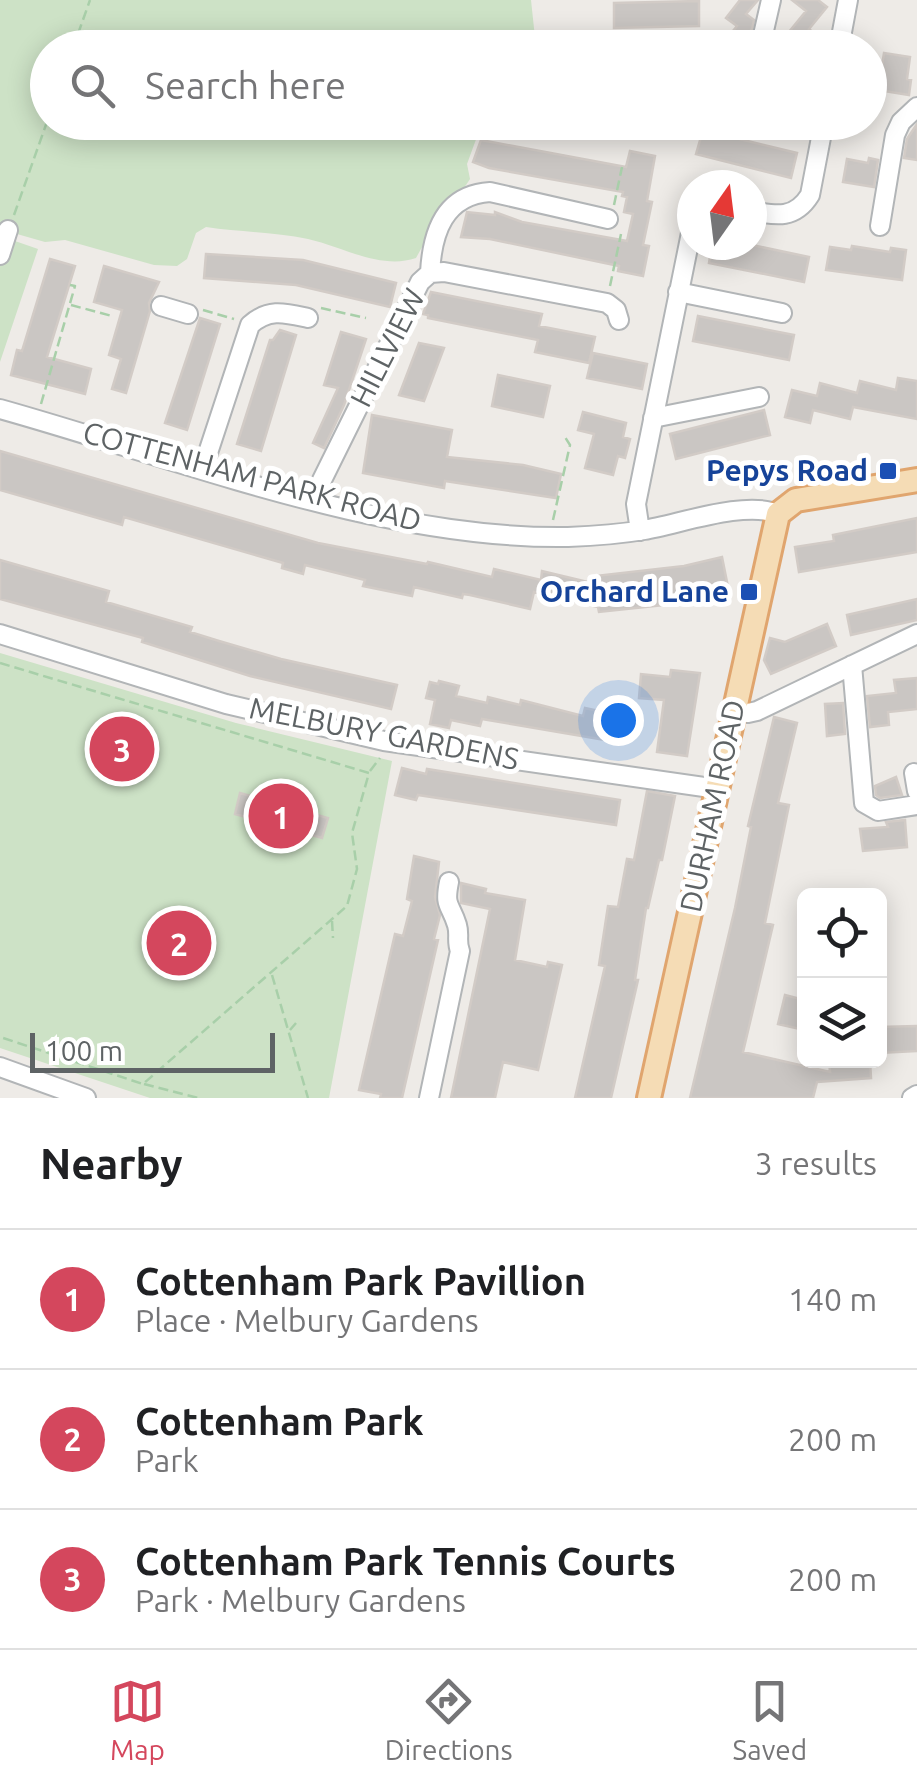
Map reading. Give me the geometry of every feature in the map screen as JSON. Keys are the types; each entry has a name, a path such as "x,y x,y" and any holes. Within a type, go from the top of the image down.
{"main road":[{"name":"COTTENHAM PARK ROAD","path":"778,514 786,506 807,498 917,480"},
{"name":"DURHAM ROAD","path":"649,1098 778,514"}],"street":[{"path":"764,30 771,0"},
{"path":"842,30 848,0"},
{"path":"880,226 895,134 917,107"},
{"path":"767,213 784,216 810,195 821,140"},
{"path":"430,273 431,249 450,209 459,198 474,193 490,192 614,220"},
{"path":"0,255 8,230"},
{"path":"640,531 636,504 685,260"},
{"name":"HILLVIEW","path":"316,500 322,480 420,282 430,273 444,272 607,303 616,310 619,320"},
{"path":"678,292 782,313"},
{"path":"161,306 188,314"},
{"path":"203,468 250,324 258,317 279,311 308,318"},
{"path":"653,418 759,398"},
{"name":"COTTENHAM PARK ROAD","path":"0,409 316,500 440,527 552,536 640,531 757,508 778,514"},
{"name":"MELBURY GARDENS","path":"0,634 226,704 384,741 718,790"},
{"path":"733,710 757,711 917,634"},
{"path":"852,665 864,802 878,812 917,805"},
{"path":"429,1098 460,951 456,942 458,928 445,902 449,882"},
{"path":"0,1067 86,1098"}],"path":[{"path":"79,30 90,0"},
{"path":"8,230 41,140"},
{"path":"610,287 622,167"},
{"path":"37,420 75,286 70,284"},
{"path":"70,305 112,316"},
{"path":"188,314 194,308 250,324"},
{"path":"308,318 322,308 366,318"},
{"path":"60,316 66,318"},
{"path":"52,342 58,344"},
{"path":"552,536 570,445 563,434"},
{"path":"0,663 369,772 352,833 357,869 347,906 143,1084"},
{"path":"332,920 333,938"},
{"path":"271,973 308,1098"},
{"path":"289,1030 296,1024"},
{"path":"0,1037 198,1098"}],"green space":[{"path":"0,0 531,0 534,30 30,30 30,140 476,140 467,164 470,179 450,196 416,258 403,261 376,259 308,239 206,227 196,233 187,259 177,266 154,265 65,240 45,242 17,234 15,241 38,249 0,362"},
{"path":"0,653 236,723 392,761 329,1098 150,1098 0,1048"}],"building":[{"path":"740,0 758,0 746,14 754,20 751,30 734,30 737,26 726,18"},
{"path":"792,0 818,0 827,7 810,30 790,30 806,11"},
{"path":"699,1 699,26 614,28 614,3"},
{"path":"887,53 910,57 909,95 887,91"},
{"path":"917,124 917,160 904,158 907,139"},
{"path":"481,140 626,167 630,151 655,156 647,201 652,202 643,245 649,246 643,276 618,271 619,266 490,239 461,237 467,212 495,212 522,222 627,241 633,214 624,212 627,197 622,196 623,192 473,162"},
{"path":"700,140 744,140 797,153 791,178 696,154"},
{"path":"869,158 878,160 874,187 843,182 847,159 868,163"},
{"path":"852,246 890,252 891,248 906,250 902,280 826,270 830,247 851,250"},
{"path":"767,248 809,257 804,282 709,263 767,260"},
{"path":"206,254 303,260 396,283 390,307 296,285 204,278"},
{"path":"50,259 75,266 47,357 91,369 85,394 11,375"},
{"path":"104,266 159,282 149,303 126,393 112,389 121,359 109,355 122,310 94,302"},
{"path":"431,292 542,314 539,326 595,337 589,363 535,352 538,340 428,318 423,314"},
{"path":"698,316 794,335 789,360 693,341"},
{"path":"200,318 220,324 187,430 165,423"},
{"path":"280,330 296,335 261,451 237,444 270,340"},
{"path":"341,332 366,339 344,405 324,448 313,443 338,388 324,385"},
{"path":"419,343 444,348 424,401 399,395"},
{"path":"593,353 647,364 642,389 587,378"},
{"path":"498,375 550,386 543,417 492,406"},
{"path":"898,378 917,381 917,419 853,407 850,419 813,410 810,423 785,417 792,390 817,396 820,383 857,393 860,381 896,390"},
{"path":"764,410 770,435 676,459 670,434"},
{"path":"583,412 626,423 623,437 630,439 625,458 618,456 613,475 585,468 594,434 578,430"},
{"path":"372,415 452,430 447,457 523,465 561,474 556,498 445,481 444,488 363,473"},
{"path":"0,451 318,543 492,577 494,569 541,580 542,571 596,584 595,576 684,566 722,557 729,592 683,603 599,612 598,607 534,592 530,609 414,587 412,596 363,586 365,580 305,565 303,574 282,568 283,563 124,517 122,525 0,490"},
{"path":"917,518 917,552 799,572 795,547 834,541 833,535"},
{"path":"0,560 109,591 106,602 192,627 190,632 281,659 397,685 391,709 250,676 142,642 143,638 0,599"},
{"path":"917,599 917,620 851,635 847,615"},
{"path":"827,624 836,646 771,674 764,660 770,638 785,642"},
{"path":"671,670 700,673 687,756 657,752 664,700 639,698 641,674 670,677"},
{"path":"917,678 917,709 888,712 889,725 870,727 867,696 896,693 894,680"},
{"path":"430,682 459,686 456,696 487,703 488,697 520,705 521,700 583,716 585,708 622,716 617,742 482,719 480,726 451,720 449,728 430,724 435,700 426,698"},
{"path":"843,703 845,734 827,736 825,704"},
{"path":"774,717 797,723 778,803 789,805 765,923 773,925 743,1052 797,1064 797,1068 830,1072 830,1068 870,1068 871,1078 817,1082 813,1098 690,1098 735,908 751,827 748,826"},
{"path":"402,768 620,800 616,825 418,795 416,800 395,795"},
{"path":"896,777 902,795 876,795 875,786"},
{"path":"647,791 675,796 662,860 646,908 638,980 611,1098 575,1098 605,966 599,965 608,906 618,907 627,859 634,860"},
{"path":"240,793 328,818 322,838 235,814"},
{"path":"905,820 907,847 863,851 860,829 888,827 886,822"},
{"path":"414,856 439,862 435,897 440,915 434,939 438,940 402,1098 380,1098 381,1094 359,1090 395,934 403,936 412,901 407,899"},
{"path":"461,883 486,889 485,893 525,900 515,960 547,967 548,962 562,965 538,1070 503,1062 495,1098 451,1098 490,909 461,903"},
{"path":"785,995 797,998 797,1028 778,1024"},
{"path":"917,1026 917,1051 887,1053 887,1027"}],"place":[{"name":"Pepys Road","path":"888,471"},
{"name":"Orchard Lane","path":"749,592"},
{"name":"Cottenham Park Tennis Courts","path":"122,749"},
{"name":"Cottenham Park Pavillion","path":"281,816"},
{"name":"Cottenham Park","path":"179,943"}]}
